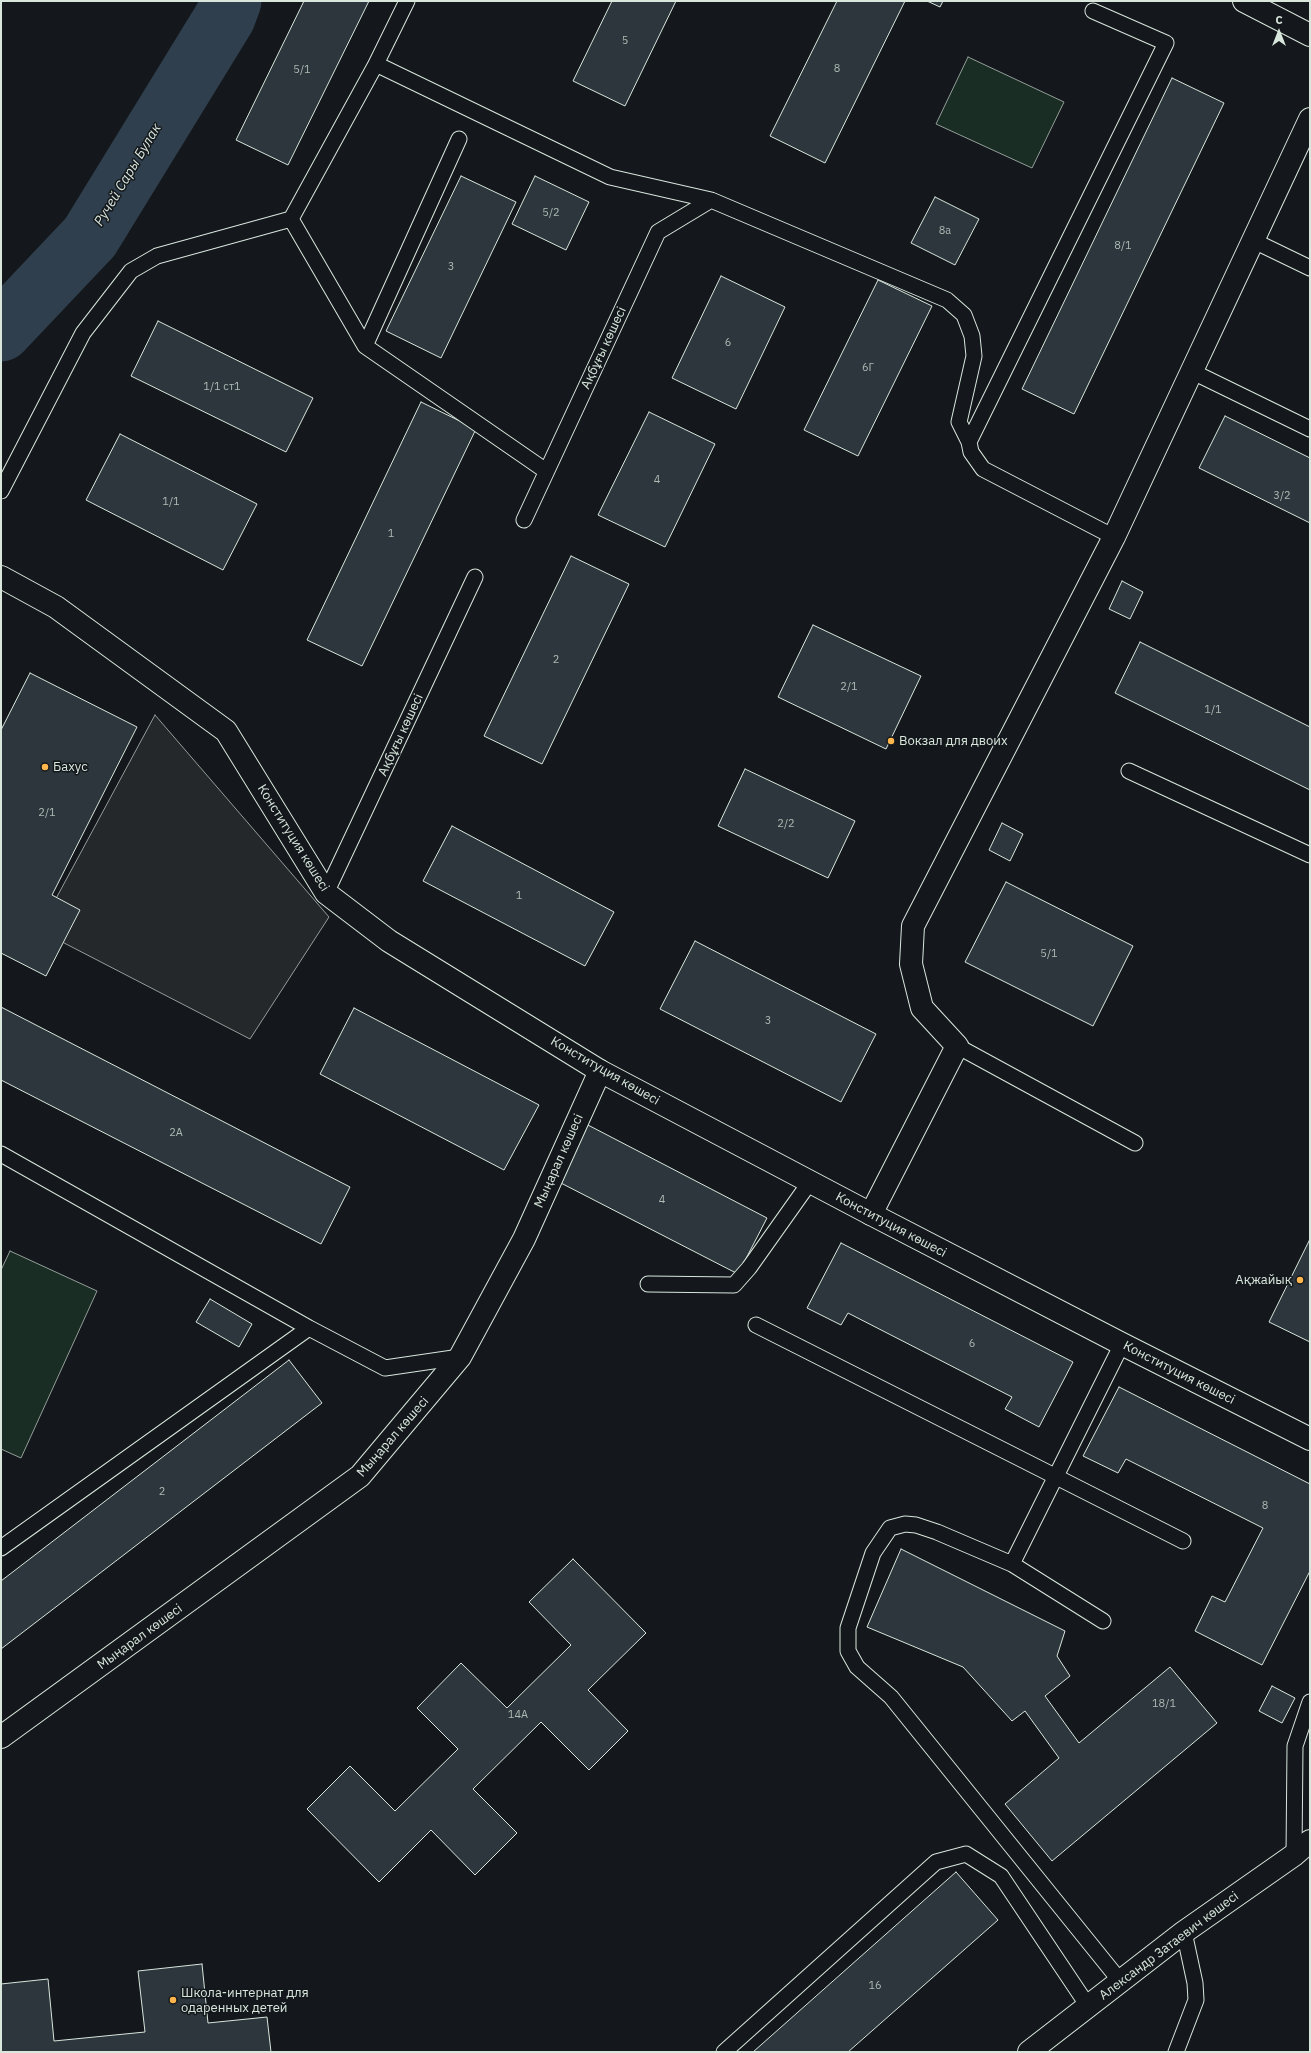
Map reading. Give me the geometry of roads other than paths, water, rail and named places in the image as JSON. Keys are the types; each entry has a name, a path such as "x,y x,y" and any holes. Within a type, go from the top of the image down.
{"street":[{"path":"1244,1 1310,35"},
{"path":"870,1214 957,1046 922,1008 911,964 913,926 1114,537 1310,119"},
{"name":"Конституция көшесі","path":"1,578 56,607 226,731 326,892 389,941 600,1071 870,1214 1306,1439"},
{"name":"Мыңарал көшесі","path":"1,1737 360,1476 460,1358 524,1239 600,1071"},
{"name":"Александр Затаевич көшесі","path":"1030,2052 1184,1932 1294,1855 1310,1842"}],"lane":[{"path":"1,491 83,333 131,271 157,256 291,219 376,64 407,1"},
{"path":"969,442 1166,43 1093,11"},
{"path":"376,64 610,178 711,200 947,300 964,315 972,336 974,356 959,422 969,442 971,452 983,469 1114,537"},
{"path":"365,346 459,139"},
{"name":"Ақбұғы көшесі","path":"524,520 658,232 711,200"},
{"path":"291,219 365,346 546,471"},
{"path":"1252,240 1310,268"},
{"path":"1191,371 1310,429"},
{"name":"Ақбұғы көшесі","path":"326,892 475,577"},
{"path":"1129,771 1310,855"},
{"path":"957,1046 1135,1142"},
{"path":"1,1154 309,1328 385,1368 460,1358"},
{"path":"648,1284 734,1285 749,1268 810,1182"},
{"path":"756,1325 1183,1541"},
{"path":"1,1548 309,1328"},
{"path":"1012,1564 1122,1344"},
{"path":"1103,1621 1012,1564 937,1532 916,1525 905,1524 890,1528 873,1553 848,1628 848,1650 857,1667 891,1698 1121,1982"},
{"path":"1294,1855 1295,1746 1310,1702"},
{"path":"724,2052 936,1862 966,1854 1001,1876 1088,2006"},
{"path":"1176,2052 1196,2000 1195,1983 1184,1932"}],"waterway":[{"name":"Ручей Сары Булак","path":"1,331 90,237 225,17 231,1"}],"place":[{"name":"Вокзал для двоих","path":"891,741"},
{"name":"Бахус","path":"45,767"},
{"name":"Ақжайық","path":"1300,1280"},
{"name":"Школа-интернат для одаренных детей","path":"173,2000"}]}
